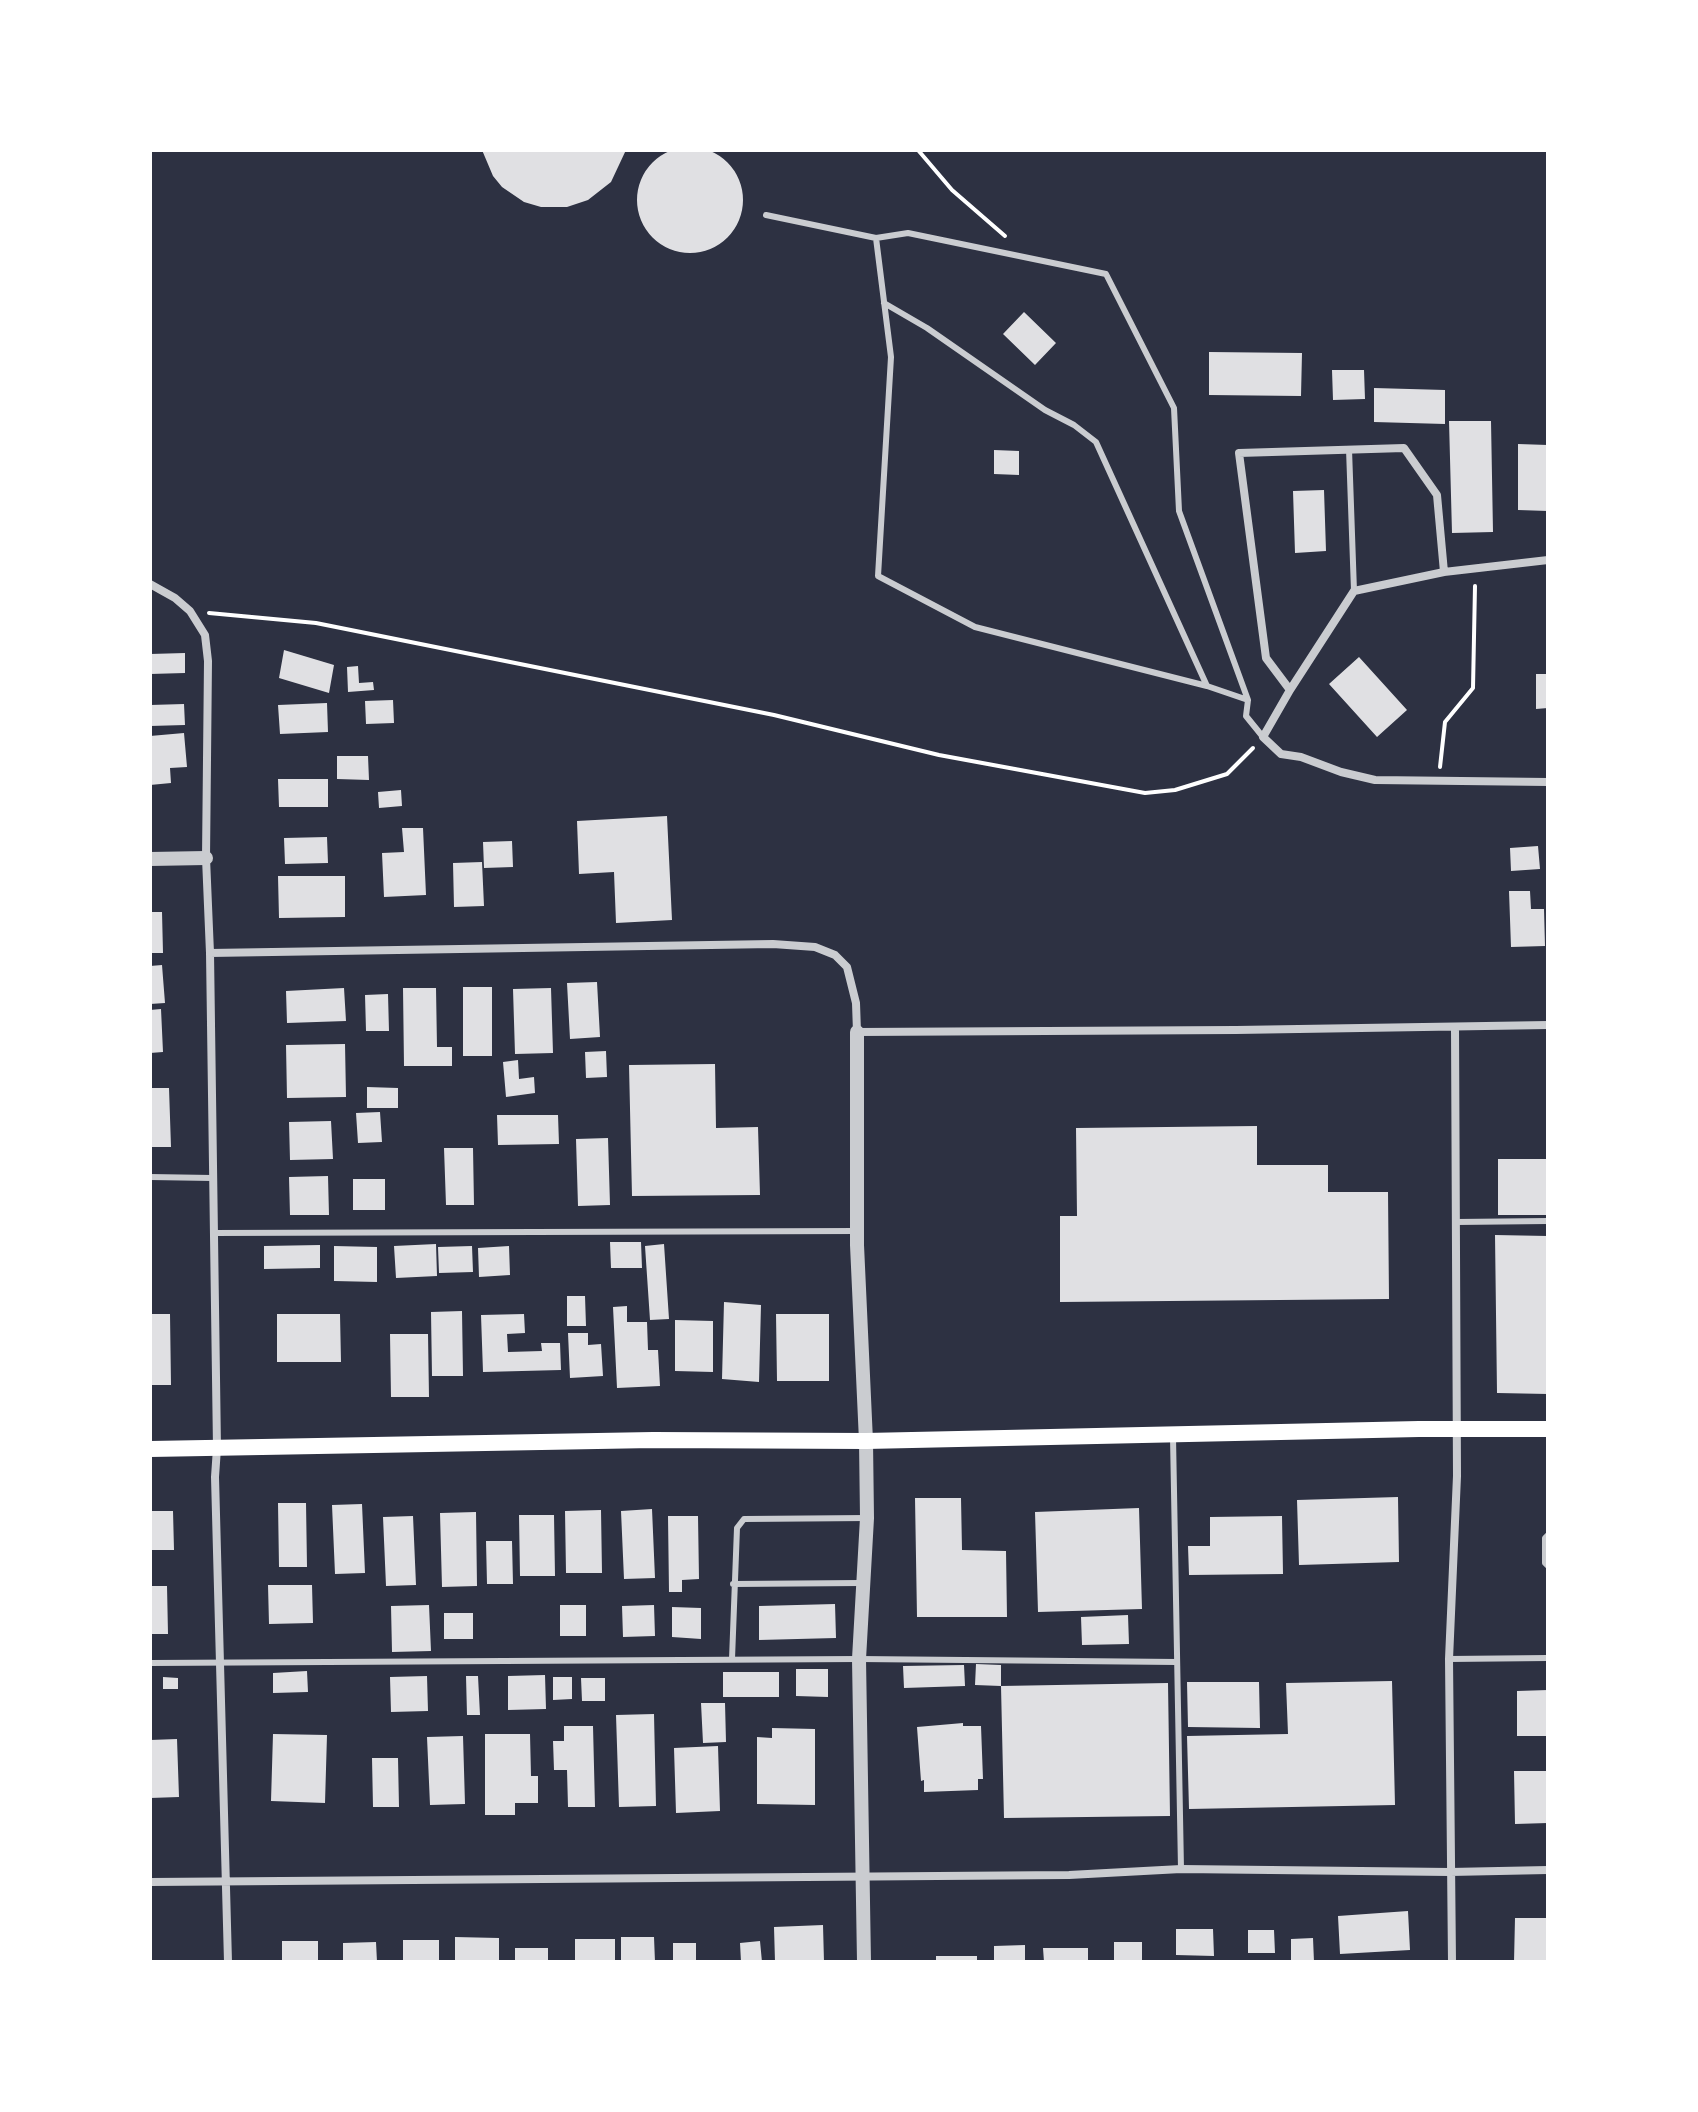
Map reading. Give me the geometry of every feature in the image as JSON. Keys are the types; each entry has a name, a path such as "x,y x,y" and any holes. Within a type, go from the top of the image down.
{"main road":[{"path":"150,1449 1548,1429"}],"street":[{"path":"1290,690 1266,658 1239,453 1404,448 1437,495 1444,572"},
{"path":"1548,560 1444,572 1354,591 1263,737 1281,754 1375,780 1548,782"},
{"path":"150,584 190,611 205,635 208,661 206,858 210,953 215,1477 228,1962"},
{"path":"150,859 206,858"},
{"path":"210,953 773,944 815,947 835,955 847,967 856,1003 857,1231 866,1441 867,1518 859,1659 864,1962"},
{"path":"857,1032 1548,1025"},
{"path":"1452,1962 1449,1659 1457,1476 1455,1027"},
{"path":"150,1882 1069,1875 1181,1869 1548,1870"}],"lane":[{"path":"766,215 876,238 908,233 1106,274 1174,408 1179,511 1248,700 1246,716 1263,737"},
{"path":"876,238 891,357 878,576 975,627 1207,686 1248,700"},
{"path":"884,303 927,328 1096,442 1207,686"},
{"path":"1349,449 1354,591"},
{"path":"150,1177 212,1178"},
{"path":"1456,1222 1548,1221"},
{"path":"213,1233 857,1231"},
{"path":"1173,1434 1181,1869"},
{"path":"732,1659 737,1528 744,1519 867,1518"},
{"path":"1548,1535 1545,1550 1548,1566"},
{"path":"733,1584 864,1583"},
{"path":"1449,1659 1548,1658"},
{"path":"150,1663 732,1659 1177,1662"}],"path":[{"path":"918,150 977,214 1035,259"},
{"path":"1439,781 1445,722 1473,688 1476,568"},
{"path":"190,611 316,623 774,715 939,755 1145,793 1175,790 1227,774 1263,737"}],"building":[{"path":"690,147 710,151 728,162 739,180 743,200 739,220 728,238 710,249 690,253 670,249 652,238 641,220 637,200 641,180 652,162 670,151"},
{"path":"482,150 626,150 611,182 588,200 567,207 541,207 524,202 502,187 493,176"},
{"path":"1024,312 1056,343 1035,365 1003,334"},
{"path":"1209,352 1302,353 1301,396 1209,395"},
{"path":"1332,370 1364,370 1365,399 1333,400"},
{"path":"1374,388 1445,390 1445,424 1374,422"},
{"path":"1449,421 1491,421 1493,532 1452,533"},
{"path":"1518,444 1548,445 1548,511 1518,510"},
{"path":"994,450 1019,451 1019,475 994,474"},
{"path":"1324,490 1326,551 1295,553 1293,491"},
{"path":"284,650 334,665 329,693 279,678"},
{"path":"185,653 185,673 150,674 150,654"},
{"path":"1359,657 1407,710 1377,737 1329,684"},
{"path":"358,666 359,683 373,682 374,690 348,692 347,667"},
{"path":"1536,674 1548,674 1548,708 1536,709"},
{"path":"393,700 394,723 366,724 365,701"},
{"path":"327,703 328,732 280,734 278,705"},
{"path":"184,704 185,725 150,726 150,705"},
{"path":"184,733 187,767 170,768 171,783 150,785 150,736"},
{"path":"337,756 368,756 369,780 337,779"},
{"path":"278,779 328,779 328,807 279,807"},
{"path":"401,790 402,806 379,808 378,792"},
{"path":"667,816 672,920 616,923 614,872 579,874 577,821"},
{"path":"402,828 423,828 426,895 384,897 382,853 404,852"},
{"path":"327,837 328,863 285,864 284,838"},
{"path":"512,841 513,867 484,868 483,842"},
{"path":"1538,846 1540,869 1511,871 1510,848"},
{"path":"482,862 484,906 454,907 453,863"},
{"path":"278,876 345,876 345,917 279,918"},
{"path":"1509,891 1530,891 1531,909 1544,909 1545,946 1511,947"},
{"path":"150,912 162,912 163,953 150,953"},
{"path":"162,965 165,1003 150,1004 150,966"},
{"path":"597,982 600,1037 570,1039 567,983"},
{"path":"463,987 492,987 492,1056 463,1056"},
{"path":"344,988 346,1021 287,1023 286,991"},
{"path":"403,988 436,988 437,1047 452,1047 452,1066 404,1066"},
{"path":"551,988 553,1053 515,1054 513,989"},
{"path":"388,994 389,1031 366,1031 365,995"},
{"path":"161,1009 163,1052 150,1053 150,1010"},
{"path":"345,1044 346,1097 287,1098 286,1045"},
{"path":"606,1051 607,1077 586,1078 585,1052"},
{"path":"518,1060 519,1079 534,1077 535,1093 506,1097 503,1062"},
{"path":"715,1064 716,1128 758,1127 760,1195 632,1196 629,1065"},
{"path":"367,1087 398,1088 398,1108 367,1108"},
{"path":"150,1088 169,1088 171,1147 150,1147"},
{"path":"380,1112 382,1142 358,1143 356,1113"},
{"path":"497,1115 558,1115 559,1144 498,1145"},
{"path":"331,1121 333,1159 290,1160 289,1122"},
{"path":"1257,1126 1257,1165 1328,1165 1328,1192 1388,1192 1389,1299 1060,1302 1060,1216 1077,1216 1076,1128"},
{"path":"608,1138 610,1205 578,1206 576,1139"},
{"path":"444,1148 473,1148 474,1205 446,1205"},
{"path":"1498,1159 1548,1159 1548,1215 1498,1215"},
{"path":"328,1176 329,1215 290,1215 289,1177"},
{"path":"353,1179 385,1179 385,1210 353,1210"},
{"path":"1495,1235 1548,1236 1548,1394 1497,1393"},
{"path":"610,1242 641,1242 642,1268 611,1268"},
{"path":"436,1244 437,1276 396,1278 394,1246"},
{"path":"664,1244 669,1319 650,1320 645,1246"},
{"path":"320,1245 320,1268 264,1269 264,1246"},
{"path":"334,1246 377,1247 377,1282 334,1281"},
{"path":"472,1246 473,1272 439,1273 438,1247"},
{"path":"509,1246 510,1275 479,1277 478,1248"},
{"path":"567,1296 585,1296 586,1326 567,1326"},
{"path":"724,1302 761,1305 759,1382 722,1379"},
{"path":"627,1306 627,1322 647,1322 648,1350 658,1350 660,1386 617,1388 613,1307"},
{"path":"462,1311 463,1376 432,1376 431,1312"},
{"path":"150,1314 170,1314 171,1385 150,1385"},
{"path":"277,1314 340,1314 341,1362 277,1362"},
{"path":"524,1314 525,1333 507,1334 508,1352 542,1351 541,1343 560,1343 561,1370 483,1372 481,1315"},
{"path":"776,1314 829,1314 829,1381 777,1381"},
{"path":"675,1320 713,1321 713,1372 675,1371"},
{"path":"568,1333 588,1333 588,1345 601,1344 603,1376 570,1378"},
{"path":"390,1334 428,1334 429,1397 391,1397"},
{"path":"1398,1497 1399,1562 1299,1565 1297,1500"},
{"path":"915,1498 961,1498 962,1550 1006,1551 1007,1617 917,1617"},
{"path":"278,1503 306,1503 307,1567 279,1567"},
{"path":"362,1504 365,1573 335,1574 332,1505"},
{"path":"1139,1508 1142,1609 1038,1612 1035,1512"},
{"path":"652,1509 655,1578 624,1579 621,1511"},
{"path":"601,1510 602,1573 566,1573 565,1511"},
{"path":"150,1511 173,1511 174,1550 150,1550"},
{"path":"476,1512 477,1586 442,1587 440,1513"},
{"path":"519,1515 554,1515 555,1576 520,1576"},
{"path":"413,1516 416,1585 386,1586 383,1517"},
{"path":"668,1516 698,1516 699,1579 682,1580 682,1592 669,1592"},
{"path":"1282,1516 1283,1574 1189,1575 1188,1546 1210,1546 1210,1517"},
{"path":"486,1541 512,1541 513,1584 487,1584"},
{"path":"268,1585 312,1585 313,1623 269,1624"},
{"path":"150,1586 167,1586 168,1634 150,1634"},
{"path":"835,1604 836,1638 759,1640 759,1606"},
{"path":"429,1605 431,1651 392,1652 391,1606"},
{"path":"560,1605 586,1605 586,1636 560,1636"},
{"path":"654,1605 655,1636 623,1637 622,1606"},
{"path":"672,1607 701,1608 701,1639 672,1637"},
{"path":"444,1613 473,1613 473,1639 444,1639"},
{"path":"1128,1615 1129,1644 1082,1645 1081,1617"},
{"path":"976,1664 1001,1665 1001,1686 975,1685"},
{"path":"964,1665 965,1686 904,1688 903,1666"},
{"path":"796,1669 828,1669 828,1697 796,1696"},
{"path":"307,1671 308,1692 273,1693 273,1673"},
{"path":"723,1672 779,1672 779,1697 723,1697"},
{"path":"545,1675 546,1709 508,1710 508,1676"},
{"path":"427,1676 428,1711 391,1712 390,1677"},
{"path":"466,1676 478,1676 480,1715 467,1715"},
{"path":"163,1677 178,1678 178,1689 163,1689"},
{"path":"553,1677 572,1677 572,1699 553,1700"},
{"path":"581,1678 605,1678 605,1701 582,1701"},
{"path":"1392,1681 1395,1805 1189,1809 1187,1736 1288,1734 1286,1683"},
{"path":"1187,1682 1259,1682 1260,1728 1188,1727"},
{"path":"1168,1683 1170,1816 1004,1818 1001,1686"},
{"path":"1548,1690 1548,1736 1517,1736 1517,1691"},
{"path":"701,1703 725,1703 726,1742 703,1743"},
{"path":"654,1714 656,1806 619,1807 616,1715"},
{"path":"963,1723 963,1726 981,1726 983,1779 978,1779 978,1790 924,1792 917,1727"},
{"path":"564,1726 593,1726 595,1807 568,1807 567,1770 554,1770 553,1741 564,1741"},
{"path":"772,1728 815,1729 815,1805 757,1804 757,1737 772,1738"},
{"path":"273,1734 327,1735 325,1803 271,1801"},
{"path":"485,1734 530,1734 531,1776 538,1776 538,1803 515,1803 515,1815 485,1815"},
{"path":"463,1736 465,1804 430,1805 427,1737"},
{"path":"177,1739 179,1797 150,1798 150,1740"},
{"path":"718,1746 720,1811 676,1813 674,1748"},
{"path":"372,1758 398,1758 399,1807 373,1807"},
{"path":"1514,1771 1548,1771 1548,1823 1515,1824"},
{"path":"1408,1911 1410,1950 1340,1954 1338,1916"},
{"path":"1515,1918 1548,1918 1548,1962 1514,1962"},
{"path":"823,1925 824,1962 775,1962 774,1927"},
{"path":"1176,1929 1213,1929 1214,1956 1176,1955"},
{"path":"1248,1930 1274,1930 1275,1953 1248,1953"},
{"path":"455,1937 499,1938 499,1962 455,1962"},
{"path":"621,1937 654,1937 655,1962 621,1962"},
{"path":"1313,1938 1314,1962 1291,1962 1291,1939"},
{"path":"575,1939 615,1939 615,1962 575,1962"},
{"path":"403,1940 439,1940 439,1962 403,1962"},
{"path":"282,1941 318,1941 318,1962 282,1962"},
{"path":"760,1941 762,1962 741,1962 740,1943"},
{"path":"376,1942 377,1962 343,1962 343,1943"},
{"path":"1114,1942 1142,1942 1142,1962 1114,1962"},
{"path":"673,1943 696,1943 696,1962 673,1962"},
{"path":"1025,1945 1025,1962 994,1962 994,1946"},
{"path":"515,1948 548,1948 548,1962 515,1962"},
{"path":"1043,1948 1088,1948 1088,1962 1044,1962"},
{"path":"936,1956 977,1956 977,1962 936,1962"}]}
